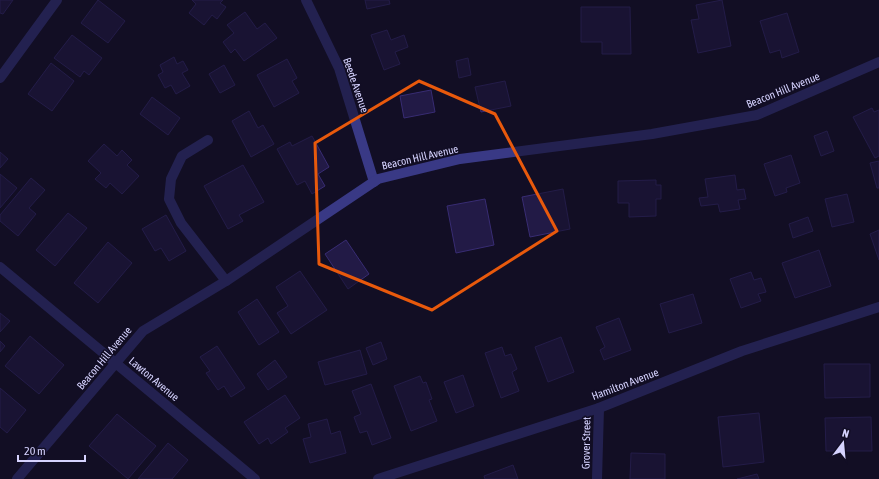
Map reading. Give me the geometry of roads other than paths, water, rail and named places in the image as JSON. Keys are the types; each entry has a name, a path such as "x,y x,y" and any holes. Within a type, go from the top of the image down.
{"street":[{"path":"0,78 57,0"},
{"name":"Beede Avenue","path":"306,0 339,68 374,182"},
{"name":"Beacon Hill Avenue","path":"17,479 143,331 226,281 378,179 460,159 652,134 757,115 879,62"},
{"path":"208,140 182,156 171,179 169,199 181,223 226,281"},
{"name":"Lawton Avenue","path":"0,268 255,479"},
{"name":"Hamilton Avenue","path":"378,479 599,408 742,351 879,307"},
{"name":"Grover Street","path":"597,479 599,408"}]}
